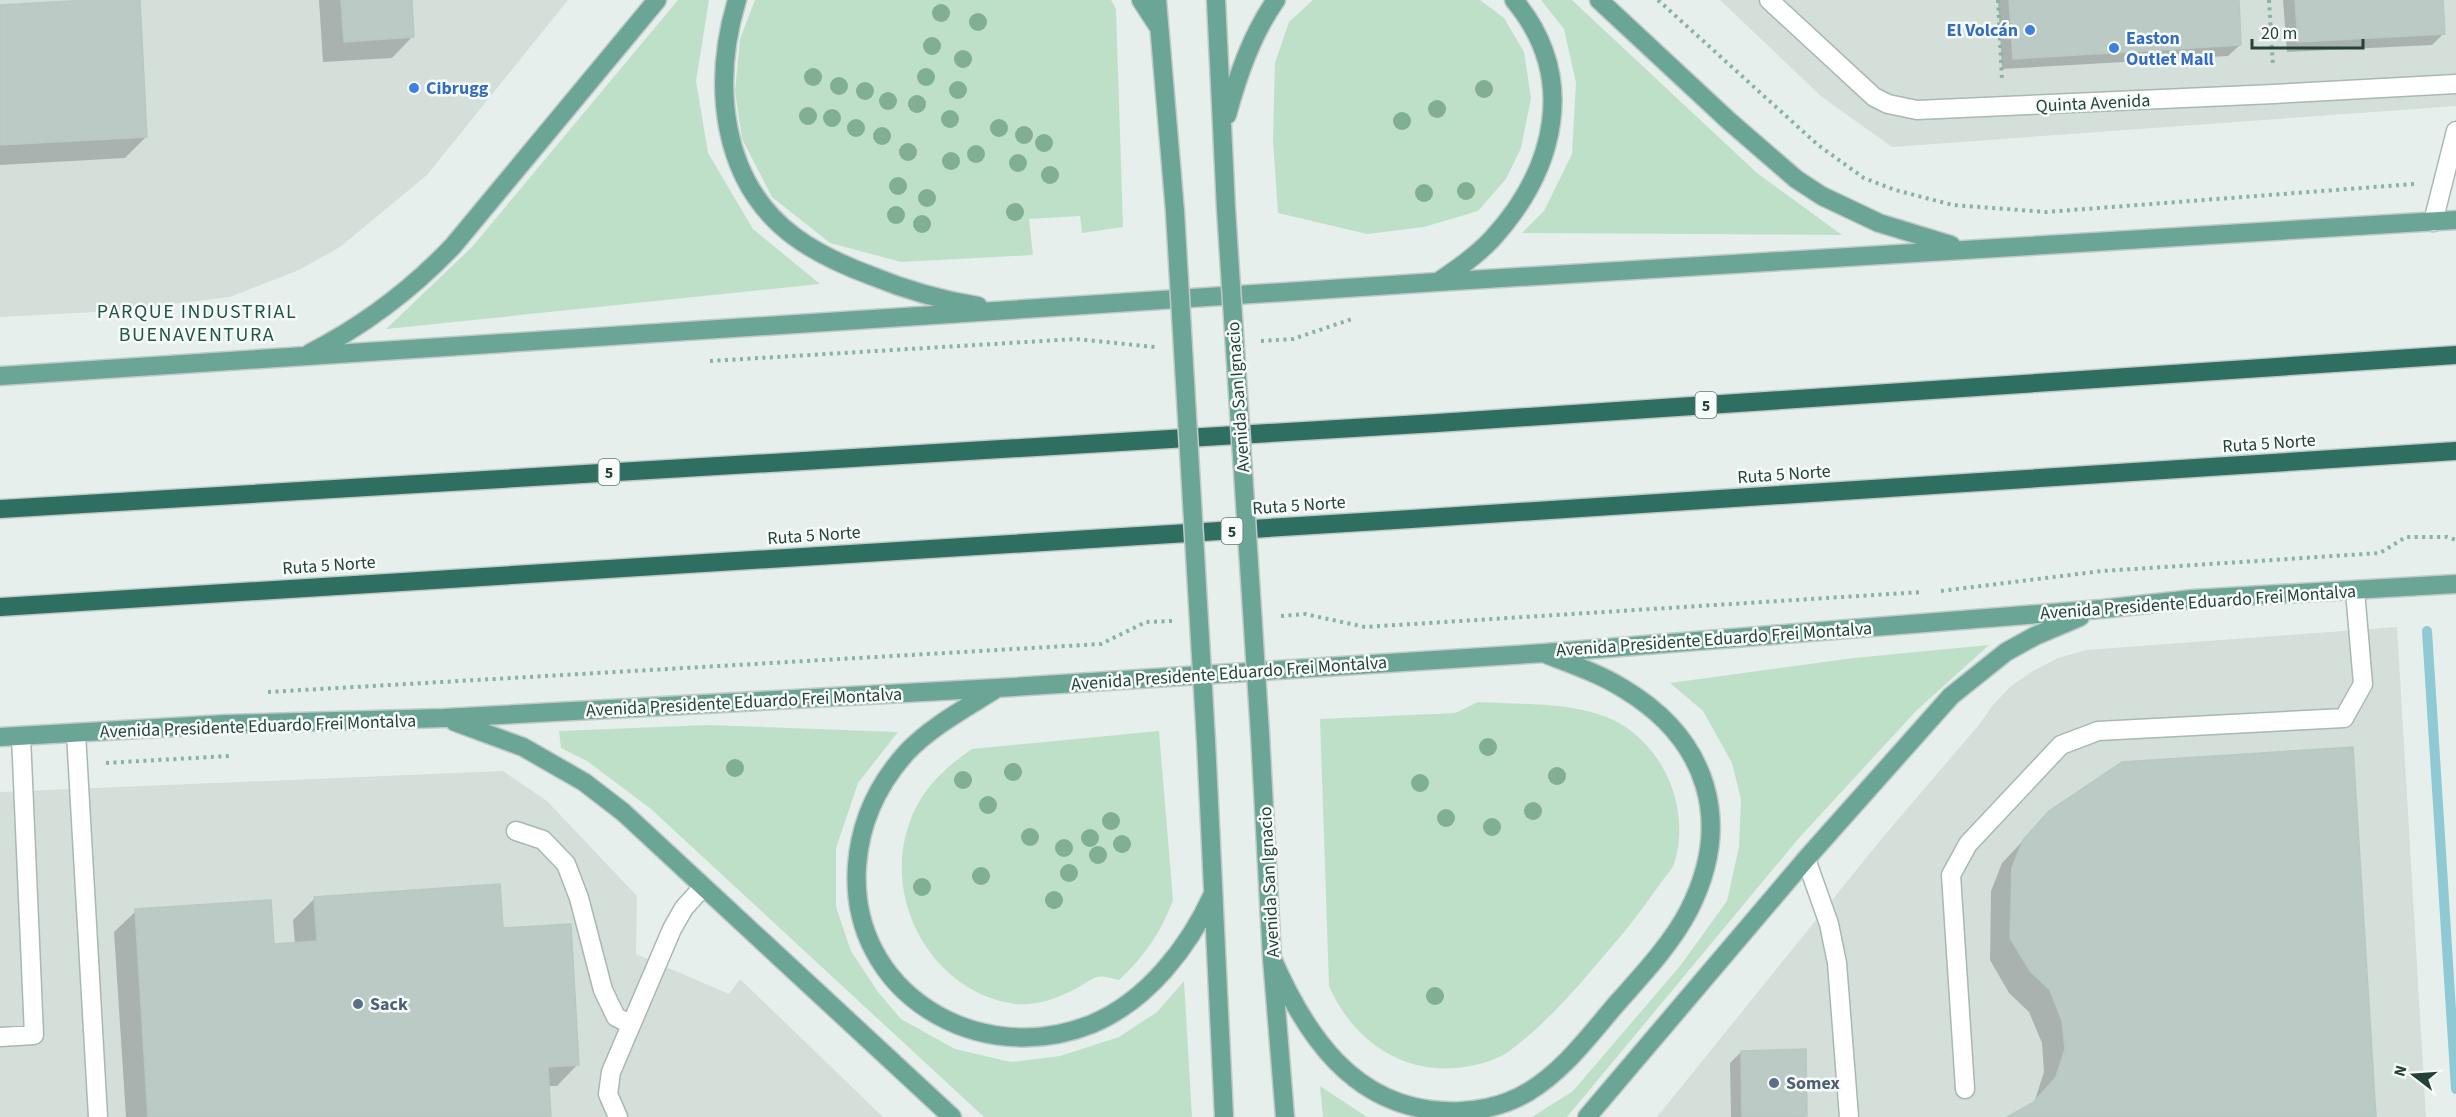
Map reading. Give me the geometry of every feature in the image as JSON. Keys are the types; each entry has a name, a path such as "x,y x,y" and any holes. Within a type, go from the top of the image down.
{"highway":[{"name":"5","path":"0,508 1437,423 2456,355"},
{"name":"Ruta 5 Norte","path":"2,607 2456,452"}],"main road":[{"path":"304,357 392,303 433,267 453,246 657,0"},
{"path":"737,0 724,56 725,112 730,141 740,168 754,194 772,216 793,236 816,252 854,269 930,296 1006,310"},
{"path":"1141,0 1159,28"},
{"path":"1157,0 1175,212 1206,741 1224,1117"},
{"name":"Avenida San Ignacio","path":"1216,0 1226,209 1272,958 1285,1117"},
{"path":"1223,131 1235,86 1252,42 1276,0"},
{"path":"1437,282 1465,263 1490,241 1512,215 1535,178 1548,144 1553,108 1548,69 1533,28 1514,0"},
{"path":"1599,0 1729,121 1796,179 1822,196 1879,223 1970,250"},
{"path":"0,376 1437,282 2456,220"},
{"name":"Avenida Presidente Eduardo Frei Montalva","path":"0,738 226,724 444,718 997,688 1544,653 2102,609 2193,599 2456,584"},
{"path":"1587,1117 1806,859 1951,696 2006,652 2066,622 2102,609"},
{"path":"1272,958 1300,1014 1336,1062 1357,1081 1381,1096 1407,1106 1458,1112 1504,1103 1527,1093 1547,1079 1587,1038 1645,972 1689,911 1702,881 1710,850 1712,818 1709,793 1701,770 1673,727 1624,689 1590,671 1544,653"},
{"path":"997,688 926,735 908,752 876,795 865,822 858,850 856,875 863,923 870,945 881,964 910,998 932,1014 956,1025 992,1034 1025,1037 1047,1036 1070,1031 1114,1012 1140,993 1164,969 1201,920 1213,894"},
{"path":"444,718 523,747 584,782 623,812 952,1117"}],"lane":[{"name":"Quinta Avenida","path":"1769,0 1874,97 1888,104 1917,110 2456,84"},
{"path":"2433,222 2456,131"},
{"path":"1965,1089 1951,875 1968,844 2061,745 2098,731 2344,718 2363,684 2355,591"},
{"path":"76,733 98,1117"},
{"path":"0,1037 34,1035 21,736"},
{"path":"516,831 543,840 566,864 579,898 603,990 616,1017 630,1024"},
{"path":"1806,859 1820,891 1837,963 1849,1117"},
{"path":"618,1117 608,1094 611,1072 672,929 684,908 703,886"}],"path":[{"path":"1658,0 1818,145 1864,178 1904,193 1953,205 2046,212 2443,182"},
{"path":"1998,0 2004,107"},
{"path":"2269,0 2274,94"},
{"path":"1257,341 1293,339 1361,316"},
{"path":"709,361 1076,339 1150,348 1162,347"},
{"path":"1938,591 2102,571 2380,553 2406,537 2447,537 2456,540"},
{"path":"1271,616 1305,615 1365,627 1926,592"},
{"path":"260,692 1101,644 1146,622 1180,620"},
{"path":"78,765 228,756"}],"shaded area":[{"path":"0,0 568,0 427,175 340,247 299,270 230,297 114,311 0,317"},
{"name":"Easton Outlet Mall","path":"1720,0 2456,0 2456,106 1892,147 1822,97"},
{"path":"2397,627 2426,1117 1657,1117 1883,837 1978,726 1993,705 2011,686 2033,671 2058,658 2086,650"},
{"path":"503,771 547,801 637,896 636,954 729,994 740,979 883,1117 0,1117 0,792"}],"green space":[{"path":"678,0 709,0 696,81 708,153 753,229 820,284 386,329 472,247"},
{"path":"755,0 1111,0 1116,9 1123,227 1082,233 1080,216 1029,219 1033,255 901,262 830,243 772,197 742,139 735,91 740,39"},
{"path":"1313,0 1480,0 1504,18 1524,52 1531,98 1521,148 1506,179 1478,211 1424,227 1367,234 1278,213 1273,140 1275,63 1289,22"},
{"path":"1541,0 1572,0 1757,173 1842,235 1522,233 1544,211 1572,154 1576,83 1564,29"},
{"path":"1989,645 1917,710 1799,838 1567,1117 1532,1117 1573,1091 1680,966 1727,901 1739,847 1741,799 1732,763 1703,711 1670,683 1854,658"},
{"path":"1478,702 1573,708 1608,718 1624,726 1652,752 1663,768 1677,804 1679,842 1673,867 1619,938 1551,1015 1523,1041 1490,1061 1456,1068 1435,1068 1396,1058 1379,1048 1350,1021 1329,986 1320,719 1455,713"},
{"path":"708,725 898,732 858,783 836,848 836,907 851,951 878,992 901,1019 955,1049 1011,1062 1060,1056 1119,1037 1157,1012 1184,981 1192,1117 984,1117 651,809 587,761 561,748 559,731"},
{"path":"1159,731 1173,900 1163,923 1137,962 1119,980 1097,977 1063,995 1032,1004 1016,1004 986,996 960,982 939,963 921,939 909,912 903,883 902,853 909,824 926,791 943,772 972,749"},
{"path":"1320,1086 1367,1117 1323,1117"}],"building":[{"path":"89,0 140,0 147,137 0,145 0,5"},
{"path":"341,0 412,0 414,37 344,42"},
{"path":"2009,0 2239,0 2241,45 2013,59"},
{"path":"2295,0 2443,0 2445,34 2298,42"},
{"path":"2353,747 2376,1117 2007,1117 2034,1102 2056,1077 2065,1049 2062,1021 2050,990 2030,971 2010,938 2012,868 2023,840 2049,811 2122,762"},
{"name":"Sack","path":"500,884 503,928 571,924 579,1065 548,1067 551,1117 148,1117 135,909 271,900 274,944 317,941 314,897"},
{"name":"Somex","path":"1806,1049 1807,1116 1742,1117 1741,1051"}],"waterway":[{"path":"2427,631 2456,1089"}],"place":[{"name":"El Volcán","path":"2030,30"},
{"name":"Easton Outlet Mall","path":"2114,48"},
{"name":"Cibrugg","path":"414,88"},
{"name":"Sack","path":"358,1004"},
{"name":"Somex","path":"1774,1083"}],"district":[{"name":"PARQUE INDUSTRIAL BUENAVENTURA","path":"197,322"}]}
